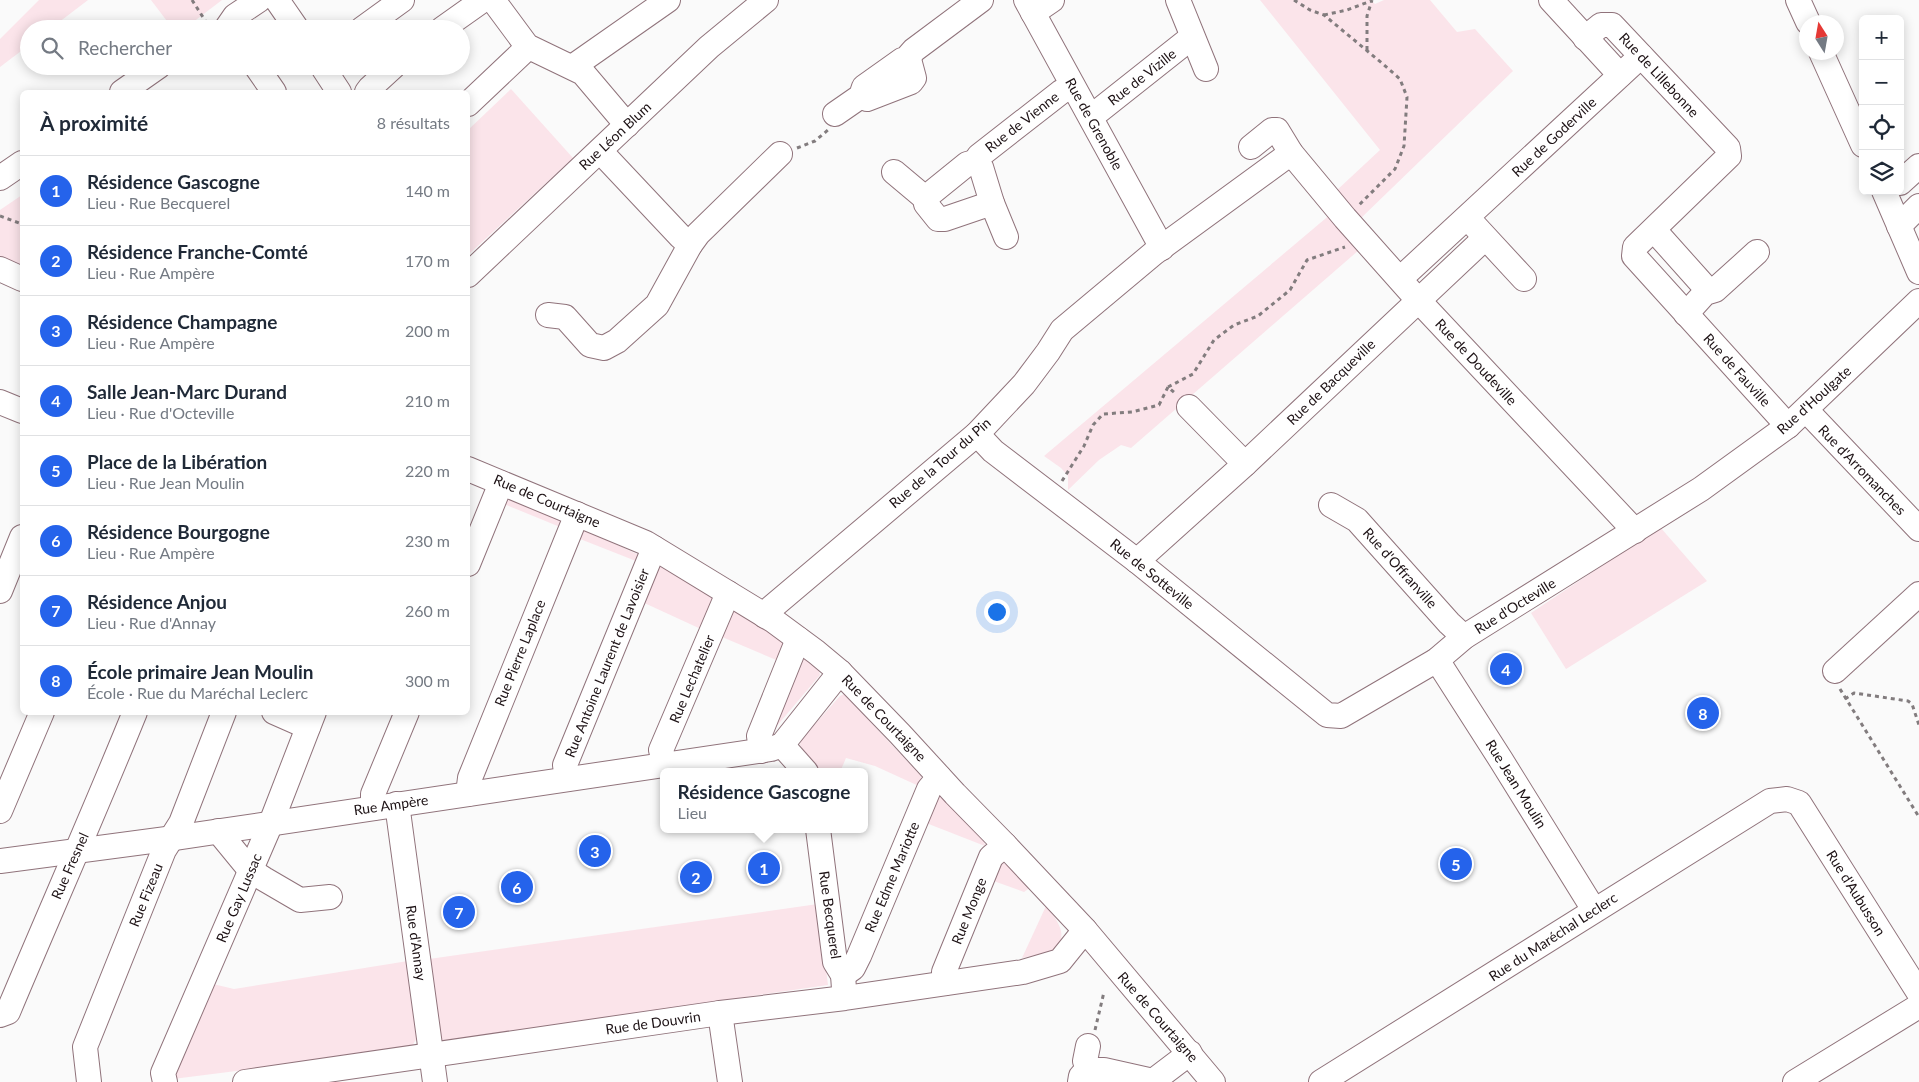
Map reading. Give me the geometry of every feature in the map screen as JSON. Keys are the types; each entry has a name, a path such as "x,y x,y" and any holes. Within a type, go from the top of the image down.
{"street":[{"path":"232,20 235,16 259,0"},
{"path":"278,0 291,20"},
{"path":"374,20 402,0"},
{"path":"455,20 483,0"},
{"path":"493,0 527,46 583,73 627,126"},
{"path":"574,68 578,63 668,0"},
{"name":"Rue Léon Blum","path":"470,273 709,47 766,0"},
{"path":"835,114 861,96 866,99 911,82 914,78 910,63 906,59 914,50 981,0"},
{"name":"Rue de Vizille","path":"1178,0 1206,69"},
{"name":"Rue de Lillebonne","path":"1551,0 1620,76"},
{"path":"1798,0 1805,15"},
{"name":"Rue de Grenoble","path":"1037,4 1072,86 1162,248"},
{"name":"Rue de Lillebonne","path":"1585,38 1601,25 1612,25 1728,148"},
{"name":"Rue de Vizille","path":"1090,117 1192,37"},
{"path":"470,102 527,46"},
{"name":"Rue de Goderville","path":"1400,279 1641,56"},
{"path":"1825,60 1859,136"},
{"path":"125,90 146,75"},
{"path":"262,75 273,90"},
{"path":"328,75 338,90"},
{"path":"369,90 385,75"},
{"name":"Rue de Vienne","path":"924,198 967,164 975,162 987,150 1061,92 1072,86"},
{"path":"1251,147 1272,130 1277,130 1291,154"},
{"name":"Rue de Fauville","path":"1728,148 1729,156 1635,247 1634,256 1788,426"},
{"path":"600,151 680,236 690,244"},
{"path":"548,315 564,317 590,345 604,348 617,341 656,305 690,244 698,234 780,154"},
{"name":"Rue de Doudeville","path":"1291,154 1418,300 1635,531"},
{"name":"Rue de la Tour du Pin","path":"765,616 771,608 977,434 1024,384 1062,330 1162,248 1291,154"},
{"name":"Rue de Vienne","path":"975,162 981,167 992,203 1006,237"},
{"path":"0,178 20,164"},
{"path":"1904,179 1919,166"},
{"path":"894,172 924,198 926,204 938,219 945,219 992,203"},
{"path":"1891,195 1899,226 1919,272"},
{"path":"1899,226 1919,206"},
{"path":"1467,218 1524,279"},
{"path":"1654,230 1705,287 1705,293"},
{"path":"1418,300 1485,238"},
{"path":"1686,314 1705,293 1715,290 1757,252"},
{"path":"0,269 20,278"},
{"name":"Rue de Bacqueville","path":"1137,561 1245,464 1418,300"},
{"name":"Rue d'Houlgate","path":"1702,489 1788,426 1919,301"},
{"path":"0,402 20,410"},
{"path":"1188,407 1245,464"},
{"name":"Rue d'Arromanches","path":"1806,410 1919,529"},
{"name":"Rue de Sotteville","path":"977,434 993,450 1137,561 1327,715"},
{"name":"Rue de Courtaigne","path":"470,470 654,548 765,616 840,672 1085,930 1190,1052 1213,1082"},
{"path":"470,559 501,482"},
{"name":"Rue d'Octeville","path":"1327,715 1341,716 1437,660 1464,637 1702,489"},
{"name":"Rue d'Offranville","path":"1331,505 1357,520 1448,623 1464,637"},
{"name":"Rue Pierre Laplace","path":"468,794 470,778 577,514"},
{"path":"0,591 20,541"},
{"name":"Rue Antoine Laurent de Lavoisier","path":"567,779 565,765 654,548"},
{"name":"Rue Lechatelier","path":"664,765 661,750 728,593"},
{"path":"1835,671 1919,594"},
{"path":"798,639 759,736 772,748 800,768"},
{"name":"Rue Jean Moulin","path":"1437,660 1502,760 1594,910"},
{"path":"772,748 840,672"},
{"path":"0,811 41,715"},
{"name":"Rue Fresnel","path":"0,1015 8,1012 134,715"},
{"name":"Rue Fizeau","path":"90,1082 85,1047 164,850 174,838 181,822 223,715"},
{"path":"288,715 311,720"},
{"path":"373,808 373,794 406,715"},
{"name":"Rue Gay Lussac","path":"165,1082 163,1073 271,823 311,720"},
{"name":"Rue Ampère","path":"0,862 174,838 772,748"},
{"name":"Rue Edme Mariotte","path":"843,975 852,968 859,956 929,789 939,777"},
{"name":"Rue du Maréchal Leclerc","path":"1321,1082 1770,801 1788,799"},
{"name":"Rue d'Aubusson","path":"1788,799 1799,803 1919,993"},
{"name":"Rue d'Annay","path":"397,804 435,1082"},
{"path":"218,831 250,870 300,900 330,897"},
{"name":"Rue Becquerel","path":"819,833 835,962 843,975 845,998"},
{"name":"Rue Monge","path":"945,983 944,972 991,857 1005,845"},
{"name":"Rue de Douvrin","path":"245,1082 720,1013 845,998 1023,972 1060,961 1085,930"},
{"path":"1795,1082 1919,1006"},
{"path":"720,1013 730,1082"},
{"path":"1088,1046 1084,1076 1104,1070 1153,1081 1190,1052"}],"path":[{"path":"192,0 205,20"},
{"path":"1053,497 1084,446 1093,425 1103,414 1132,412 1159,404 1168,387 1193,374 1214,340 1234,325 1258,316 1290,290 1307,260 1346,247 1352,226 1394,169 1404,146 1407,97 1400,80 1367,50 1324,16 1294,0"},
{"path":"1324,16 1347,10 1372,0"},
{"path":"1367,50 1367,16 1372,0"},
{"path":"780,154 815,141 834,124 835,114"},
{"path":"0,216 20,223"},
{"path":"1168,387 1188,407"},
{"path":"1919,725 1912,704 1908,701 1854,694 1845,698 1919,816"},
{"path":"1088,1046 1092,1044 1104,992"}],"shaded area":[{"path":"39,0 88,0 62,20 20,20 20,52 0,67 0,39"},
{"path":"151,0 222,0 196,20 166,20"},
{"path":"1260,0 1371,0 1375,4 1384,0 1430,0 1457,32 1475,29 1513,71 1360,219 1336,191 1380,150"},
{"path":"511,89 573,158 470,253 470,128"},
{"path":"20,196 20,266 0,257 0,210"},
{"path":"1332,213 1359,250 1131,448 1121,445 1099,460 1068,490 1068,476 1061,468 1044,456"},
{"path":"507,498 561,521 565,529 499,502"},
{"path":"1660,527 1707,581 1566,669 1531,613"},
{"path":"583,529 639,555 641,563 575,537"},
{"path":"656,565 661,566 712,596 713,602 703,630 640,601"},
{"path":"731,608 783,641 785,647 781,662 715,634"},
{"path":"799,659 805,659 819,671 820,675 770,734"},
{"path":"844,694 921,776 921,787 875,766 846,758 842,768 814,768 800,745 801,740 840,696"},
{"path":"941,795 984,840 985,846 921,821 934,797"},
{"path":"1001,862 1009,866 1031,887 1024,892 988,879"},
{"path":"818,904 828,985 443,1041 436,1035 429,959"},
{"path":"1046,906 1057,921 1062,934 1061,940 1051,952 1041,957 1036,955 1022,958"},
{"path":"408,961 417,1038 410,1049 173,1079 213,984 234,989"}],"place":[{"name":"Salle Jean-Marc Durand","path":"1506,669"},
{"name":"École primaire Jean Moulin","path":"1703,713"},
{"name":"Résidence Champagne","path":"595,851"},
{"name":"Place de la Libération","path":"1456,864"},
{"name":"Résidence Gascogne","path":"764,868"},
{"name":"Résidence Franche-Comté","path":"696,877"},
{"name":"Résidence Bourgogne","path":"517,887"},
{"name":"Résidence Anjou","path":"459,912"}]}
